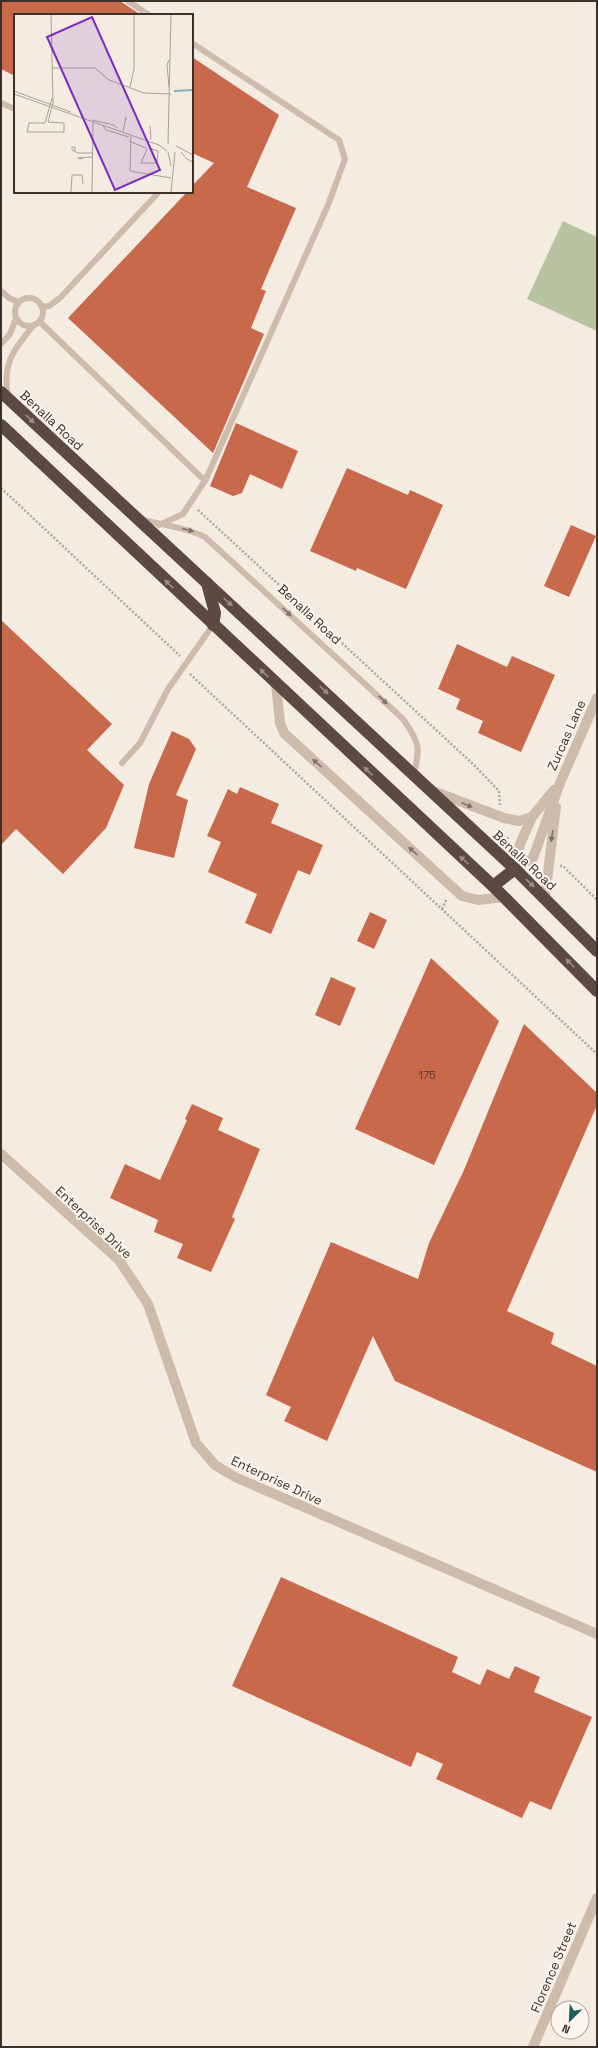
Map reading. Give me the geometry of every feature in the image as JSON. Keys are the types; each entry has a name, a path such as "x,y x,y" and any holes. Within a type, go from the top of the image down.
{"highway":[{"name":"Benalla Road","path":"5,396 515,868 597,951"},
{"path":"1,425 504,897 597,991"},
{"path":"207,583 215,613 213,625"},
{"path":"492,886 515,868"}],"street":[{"path":"276,684 280,724 284,733 462,896 478,900 504,897"},
{"name":"Zurcas Lane","path":"515,868 533,858 560,783 597,698"},
{"name":"Zurcas Lane","path":"515,868 520,844 532,817 560,783"},
{"name":"Zurcas Lane","path":"545,897 548,862 560,783"},
{"path":"431,791 504,818 519,821 532,817"},
{"name":"Enterprise Drive","path":"1,1154 119,1260 148,1304 196,1444 215,1465 235,1477 597,1634"},
{"name":"Florence Street","path":"533,2047 597,1898"}],"lane":[{"path":"128,1 148,14"},
{"path":"159,525 183,514 206,479 328,205 344,160 339,140 193,44"},
{"path":"1,103 14,109"},
{"path":"42,307 49,306 60,298 114,238 158,193"},
{"path":"1,291 9,298 19,302"},
{"path":"5,396 5,380 8,363 14,349 33,326 40,322 43,315 42,307 36,299 27,298 19,302 14,310 16,318 24,326 33,326"},
{"path":"1,344 10,334 16,318"},
{"path":"40,322 201,477 206,479"},
{"name":"Benalla Road","path":"137,518 159,525 192,530 206,537 403,719 412,732 419,749 414,774"},
{"path":"122,763 140,743 168,689 213,625"}],"path":[{"path":"1,488 186,662 190,674 597,1054"},
{"path":"563,866 597,900"}],"green space":[{"path":"563,221 597,237 597,331 527,299"}],"building":[{"path":"1,1 120,1 140,14 14,14 14,76 1,69"},
{"path":"193,58 279,115 247,187 296,208 261,289 266,291 251,328 264,334 213,453 68,318 186,193 193,193 193,185 214,163 193,153"},
{"path":"236,423 298,451 282,489 250,474 242,493 233,496 210,486"},
{"path":"347,468 408,495 410,490 443,505 406,589 357,568 356,571 310,551"},
{"path":"571,525 596,536 569,597 544,586"},
{"path":"1,620 112,724 87,750 124,785 106,828 63,874 16,829 1,845"},
{"path":"457,644 507,667 512,656 555,675 521,752 478,733 483,721 456,709 460,699 438,689"},
{"path":"172,731 189,739 196,749 176,795 188,800 174,858 134,848 149,784"},
{"path":"240,787 279,804 271,823 323,845 310,875 298,870 271,934 245,923 257,894 208,872 221,842 207,836 228,789 237,794"},
{"path":"370,912 387,920 374,949 357,941"},
{"path":"431,958 499,1021 434,1165 355,1129"},
{"path":"331,977 356,988 340,1026 315,1015"},
{"path":"524,1024 597,1093 597,1105 507,1311 554,1333 551,1344 597,1366 597,1472 395,1381 373,1336 327,1441 284,1421 291,1407 266,1395 331,1242 418,1279 429,1243 464,1170"},
{"path":"192,1104 223,1118 218,1130 260,1149 232,1217 235,1219 211,1272 177,1258 183,1244 154,1232 158,1220 110,1198 125,1164 160,1180 187,1120 185,1119"},
{"path":"281,1577 458,1657 452,1672 480,1685 487,1669 509,1679 515,1666 540,1677 534,1692 592,1717 551,1810 530,1801 522,1818 436,1779 443,1764 417,1752 411,1767 232,1686"}]}
